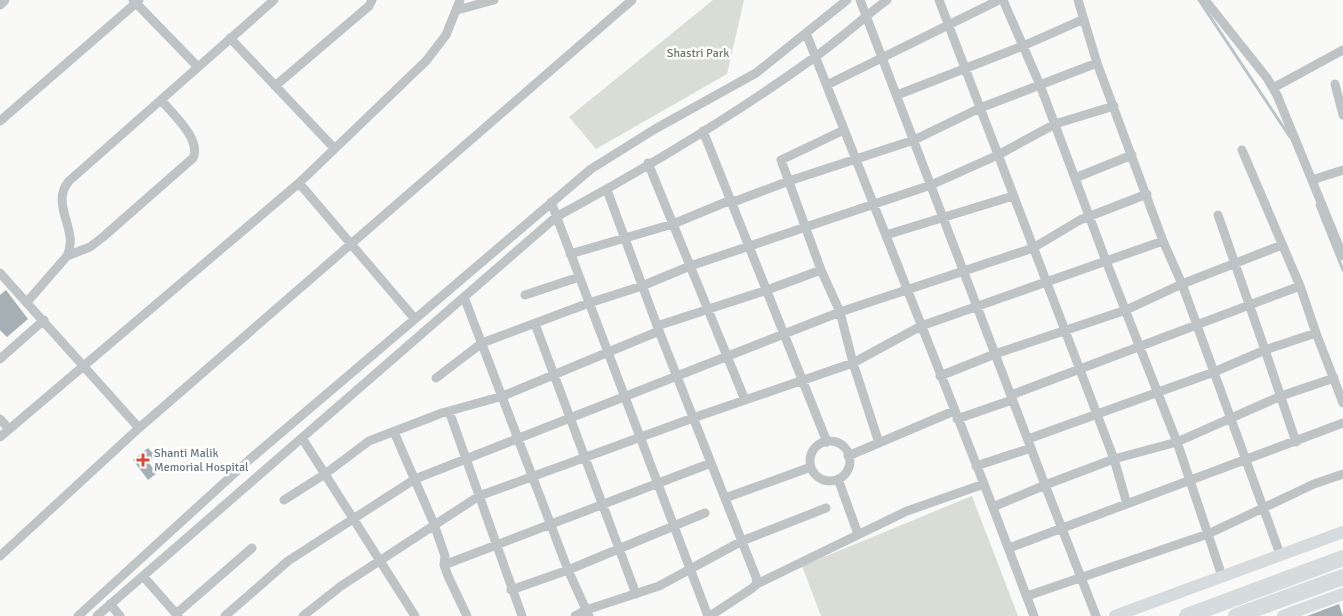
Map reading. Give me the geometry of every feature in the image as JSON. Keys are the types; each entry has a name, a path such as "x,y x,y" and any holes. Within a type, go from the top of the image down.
{"highway":[{"path":"1187,616 1343,558"},
{"path":"1236,616 1343,577"}],"street":[{"path":"0,5 6,0"},
{"path":"27,302 68,256 70,250 70,237 61,200 62,190 274,0"},
{"path":"275,86 369,6 372,0"},
{"path":"0,437 86,366 299,183 426,62 446,35 460,0"},
{"path":"457,10 494,0"},
{"path":"0,556 139,428 632,0"},
{"path":"78,616 249,460 591,168 655,129 756,73 847,0"},
{"path":"860,0 944,218 976,307 1096,616"},
{"path":"97,616 556,217 607,190 648,163 703,131 816,56 887,0"},
{"path":"939,0 1033,248 1048,281 1114,459 1127,504"},
{"path":"826,85 999,0"},
{"path":"1003,0 1040,85 1106,261 1178,442 1222,576"},
{"path":"1078,0 1097,63 1163,241 1182,284 1280,554"},
{"path":"1205,0 1273,88 1343,256"},
{"path":"0,121 136,1 198,67"},
{"path":"897,95 964,67 1023,46 1084,19"},
{"path":"806,33 993,507 1034,616"},
{"path":"230,38 334,148"},
{"path":"1273,88 1343,50"},
{"path":"570,254 673,224 731,200 736,202 789,181 856,161 914,140 980,108 1097,63"},
{"path":"1335,84 1343,115"},
{"path":"68,256 90,246 103,237 193,158 196,149 193,140 161,100"},
{"path":"436,378 482,342 642,286 690,266 750,248 807,226 931,185 998,155 1055,124 1114,106"},
{"path":"844,130 781,160 807,226 821,270 840,312 853,363 879,443"},
{"path":"703,131 827,442"},
{"path":"1242,150 1300,286 1343,402"},
{"path":"1075,178 1132,155"},
{"path":"648,163 746,400"},
{"path":"1312,180 1343,170"},
{"path":"299,183 415,319"},
{"path":"607,190 658,329 757,584"},
{"path":"225,616 288,560 415,479 571,417 625,398 676,376 728,358 840,312 1033,248 1090,216 1147,194"},
{"path":"886,235 1013,196"},
{"path":"551,202 709,616 757,584 858,534 907,511 984,484"},
{"path":"1218,215 1296,442"},
{"path":"303,616 341,586 479,496 693,418 853,363 921,326 1163,241"},
{"path":"940,376 995,354 1126,310 1182,284 1282,245"},
{"path":"284,500 325,474 369,441 449,411 503,396 708,308 821,270"},
{"path":"0,272 86,366 139,428"},
{"path":"525,294 579,276"},
{"path":"848,456 956,415 1012,397 1080,369 1300,286"},
{"path":"464,298 568,570 588,613"},
{"path":"0,359 44,320"},
{"path":"535,324 636,594"},
{"path":"976,466 1097,415 1214,372 1265,350 1316,333"},
{"path":"993,507 1114,459 1178,442 1281,396 1334,378"},
{"path":"449,411 511,590 522,616"},
{"path":"0,419 9,429"},
{"path":"1009,548 1190,482 1343,423"},
{"path":"394,432 434,524 445,556 444,565 467,616"},
{"path":"302,438 415,616"},
{"path":"827,442 842,446 848,456 846,472 838,479 821,479 811,467 813,450 827,442"},
{"path":"444,565 711,463"},
{"path":"725,498 811,467"},
{"path":"1027,596 1208,534 1314,484 1343,474"},
{"path":"838,479 858,534"},
{"path":"575,616 588,613 659,586 742,542 826,508"},
{"path":"511,590 568,570 705,513"},
{"path":"1115,616 1343,532"},
{"path":"143,576 177,615 252,548"},
{"path":"1283,616 1343,594"},
{"path":"110,604 120,616"}],"green space":[{"name":"Shastri Park","path":"713,0 744,0 727,74 596,149 569,117"},
{"path":"972,496 1018,616 821,616 802,566"}],"building":[{"path":"6,290 28,319 7,337 0,330 0,295"},
{"path":"148,448 155,456 148,462 157,473 148,480 133,460"},
{"path":"1339,604 1343,616 1307,616"}],"waterway":[{"path":"1199,0 1290,137"},
{"path":"1317,205 1343,270"}],"place":[{"name":"Shanti Malik Memorial Hospital","path":"143,460"}]}
